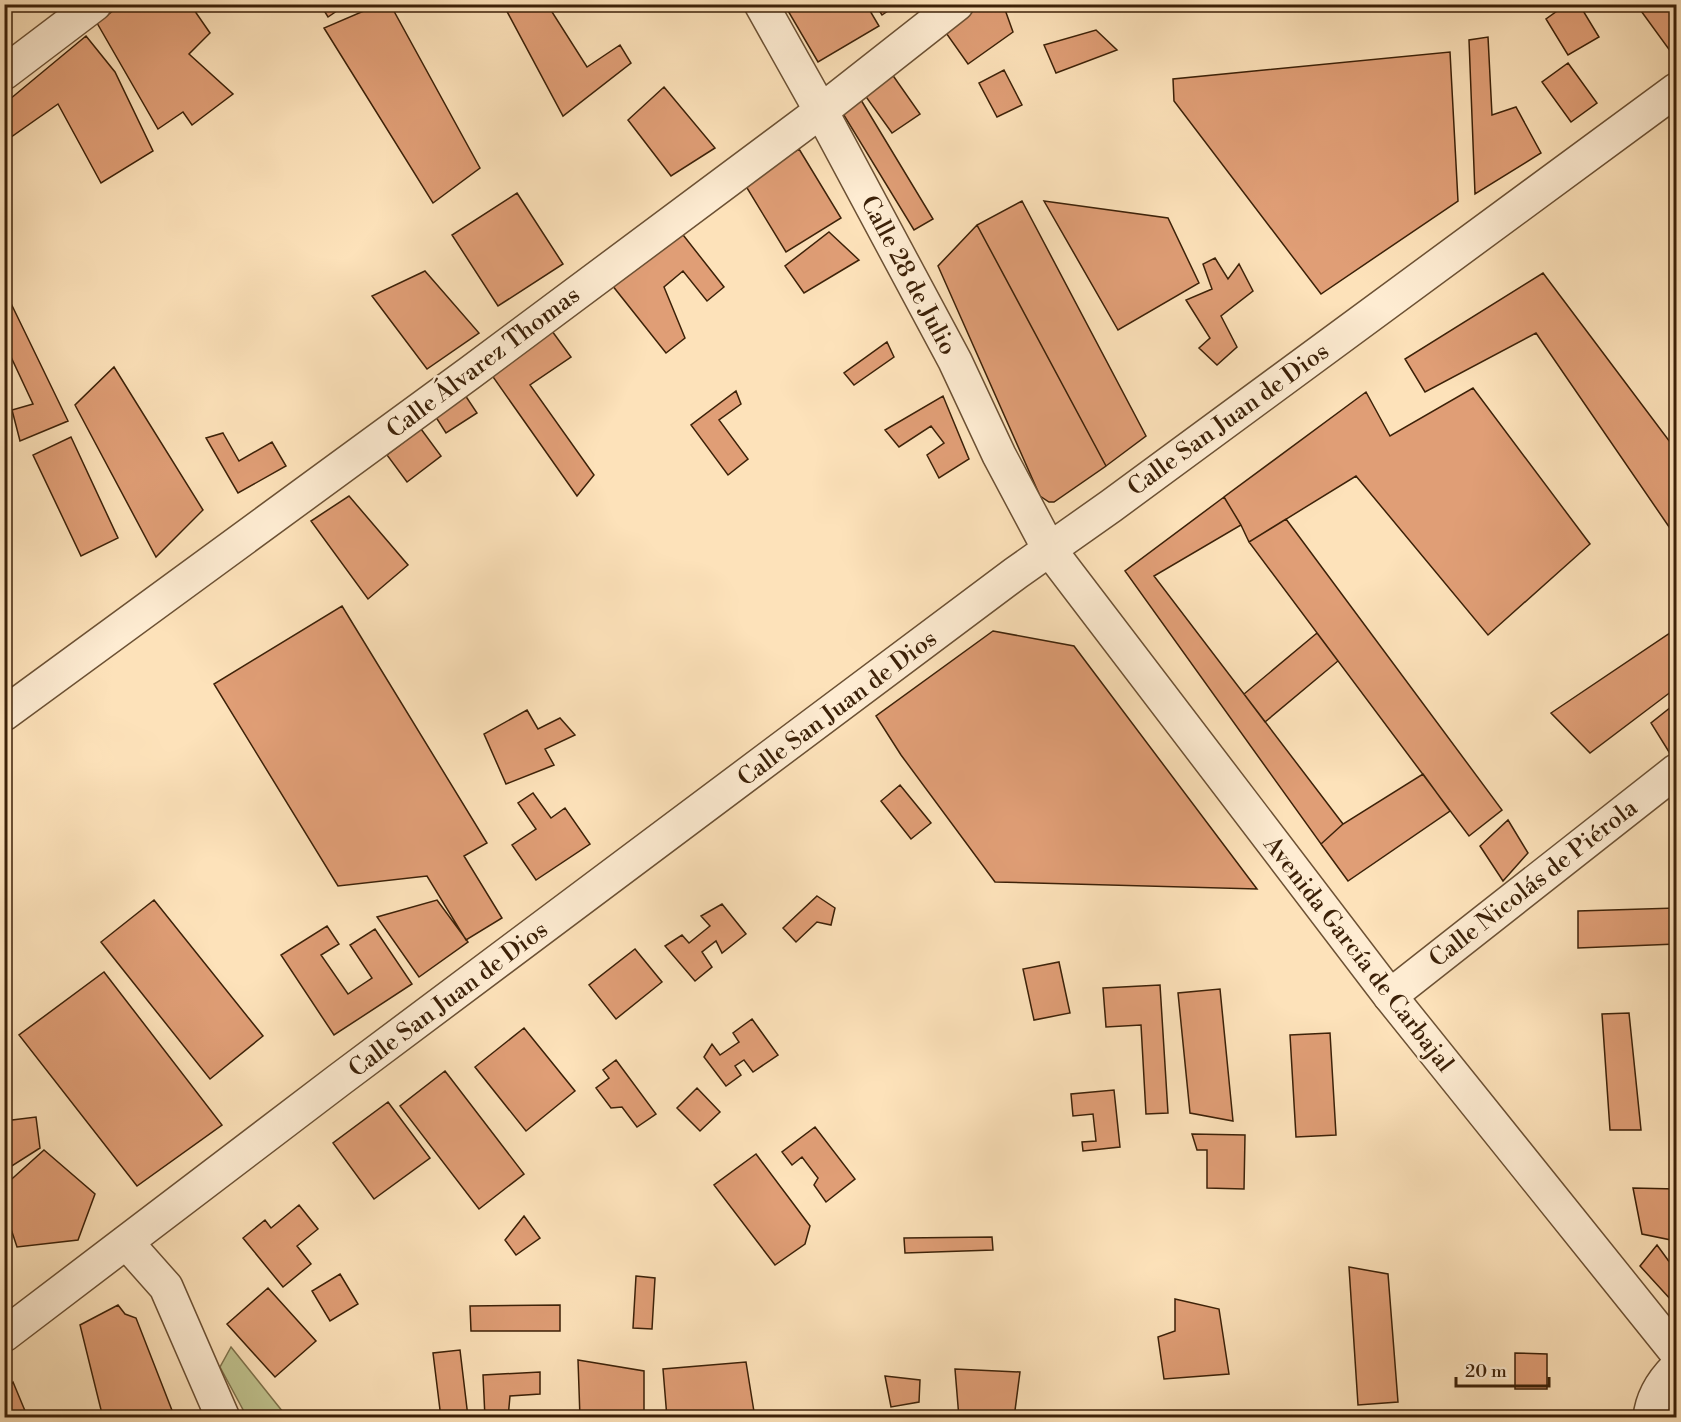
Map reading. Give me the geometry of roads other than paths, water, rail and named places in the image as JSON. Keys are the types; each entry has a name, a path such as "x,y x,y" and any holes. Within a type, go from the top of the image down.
{"street":[{"path":"4,73 95,4"},
{"name":"Calle 28 de Julio","path":"761,4 955,361 999,455 1049,549"},
{"name":"Calle Álvarez Thomas","path":"4,714 471,372 821,111 957,4"},
{"name":"Calle San Juan de Dios","path":"4,1335 339,1080 1049,549 1111,506 1677,90"},
{"name":"Avenida García de Carbajal","path":"1049,549 1390,996 1677,1352"},
{"name":"Calle Nicolás de Piérola","path":"1390,996 1677,771"},
{"path":"126,1242 166,1287 223,1418"},
{"path":"1650,1418 1650,1410 1662,1382 1677,1368"}]}
